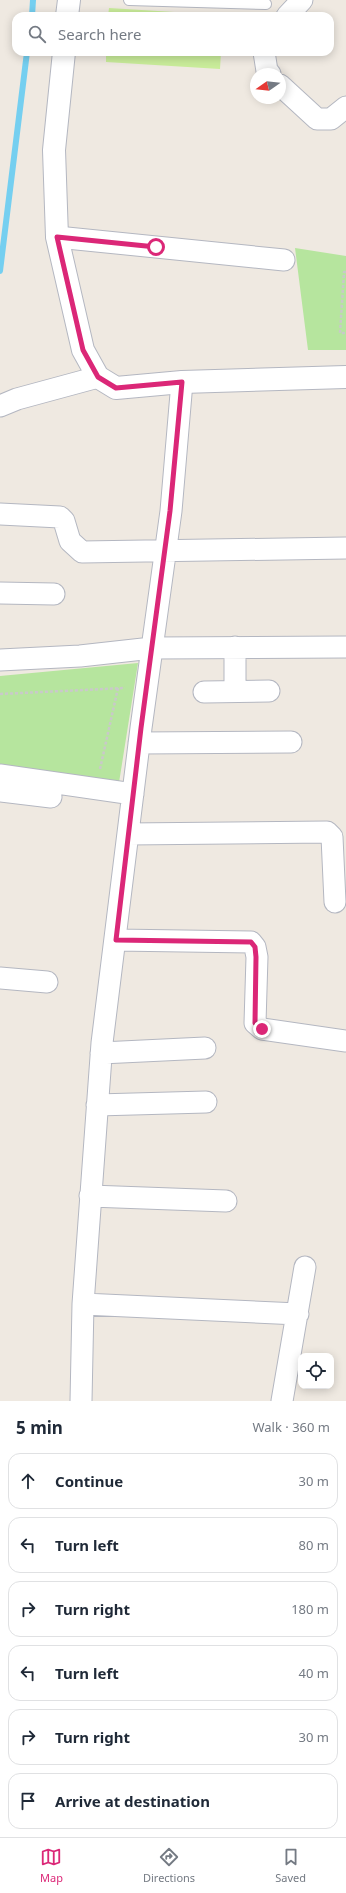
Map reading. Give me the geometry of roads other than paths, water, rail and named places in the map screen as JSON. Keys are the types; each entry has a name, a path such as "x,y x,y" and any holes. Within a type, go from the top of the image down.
{"street":[{"path":"68,12 69,0"},
{"path":"291,12 302,0"},
{"path":"64,56 54,150 57,237 83,350 98,377 116,388 182,382 346,377"},
{"path":"265,56 267,68"},
{"path":"286,91 317,119 331,119 346,107"},
{"path":"57,237 284,260"},
{"path":"0,406 17,399 98,377"},
{"path":"81,1401 83,1304 101,1053 146,687 166,550 182,382"},
{"path":"0,514 60,516 64,521 70,540 82,552 346,548"},
{"path":"0,593 54,594"},
{"path":"235,647 235,690"},
{"path":"0,660 80,656 152,648 346,647"},
{"path":"204,692 235,690 269,691"},
{"path":"139,743 291,742"},
{"path":"0,775 132,800"},
{"path":"0,791 132,800"},
{"path":"128,834 327,832 332,837 335,902"},
{"path":"116,940 251,942 255,947 256,957 255,1023 262,1029 346,1041"},
{"path":"0,978 47,982"},
{"path":"101,1053 205,1048"},
{"path":"97,1105 206,1102"},
{"path":"90,1196 226,1201"},
{"path":"282,1401 306,1267"},
{"path":"83,1304 298,1314"}],"lane":[{"path":"129,0 266,4"}],"waterway":[{"path":"32,12 33,0"},
{"path":"0,271 27,56"}]}
